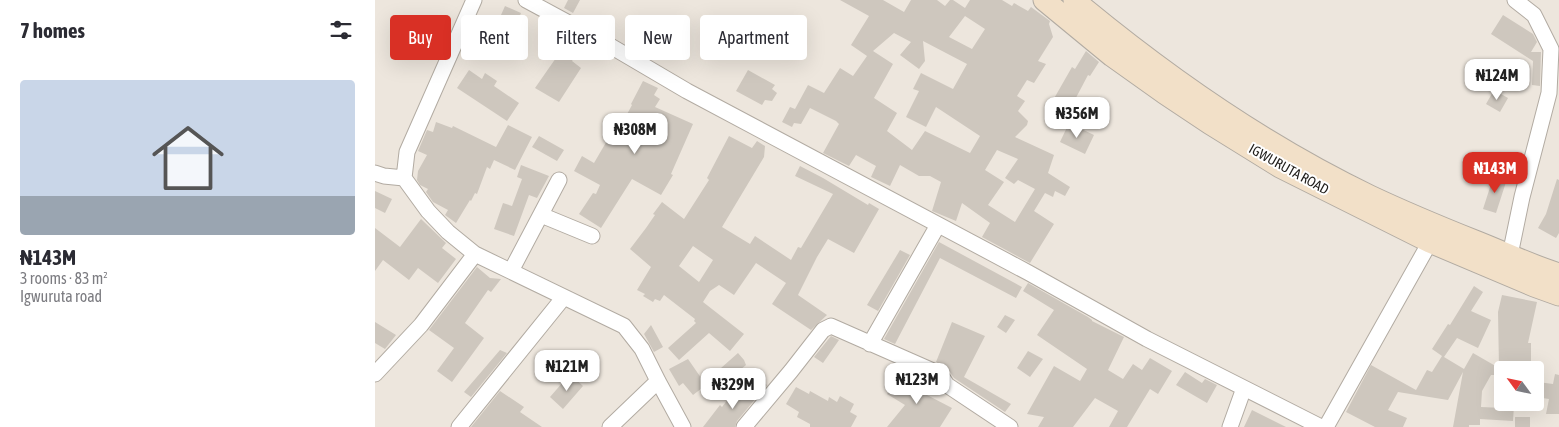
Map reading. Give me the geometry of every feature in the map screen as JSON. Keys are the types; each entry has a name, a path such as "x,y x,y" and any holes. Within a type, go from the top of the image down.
{"main road":[{"name":"IGWURUTA ROAD","path":"1044,0 1112,56 1225,133 1280,167 1429,242 1559,295"},
{"name":"IGWURUTA ROAD","path":"1074,0 1171,76 1297,157 1369,196 1559,274"}],"street":[{"path":"474,0 407,152 404,178 428,211 448,232 475,254 624,326 642,349 657,381 683,427"},
{"path":"527,0 687,91 1029,273 1147,339 1321,427"},
{"path":"1510,255 1522,197 1549,92 1551,49 1533,15 1515,0"},
{"path":"375,173 404,178"},
{"path":"511,271 559,180"},
{"path":"541,215 591,236"},
{"path":"870,344 938,225"},
{"path":"1326,427 1429,242"},
{"path":"375,374 421,324 475,254"},
{"path":"459,427 564,297"},
{"path":"743,427 823,330 831,326 940,374 947,386 1009,427"},
{"path":"610,427 657,381"},
{"path":"1230,427 1244,388"}],"building":[{"path":"568,0 580,0 573,13 564,8"},
{"path":"840,0 883,0 904,12 911,0 937,0 945,6 950,0 953,0 965,8 970,0 1002,0 1012,6 1014,3 1028,11 1031,7 1050,21 1049,24 1053,37 1038,61 1046,64 1034,83 1027,80 1017,96 1025,101 1018,111 1028,121 1027,125 1015,137 1054,155 1048,173 1070,187 1065,196 1055,191 1053,197 1045,193 1034,211 1054,224 1030,263 982,237 990,223 962,203 956,221 932,211 941,182 930,176 919,176 900,165 890,186 871,177 876,166 856,155 849,166 823,153 839,124 836,121 810,108 801,124 794,123 792,127 782,122 790,107 795,109 808,85 824,93 840,68 853,76 867,56 851,45 869,16","holes":["965,16 985,29 972,49 949,37","894,33 911,42 900,55 919,69 925,61 923,41 967,64 953,89 921,73 913,89 919,91 906,117 926,127 936,107 980,136 970,153 925,131 912,150 887,131 897,113 874,98 893,64 873,51","997,150 1018,159 1005,178 1014,184 1018,180 1035,189 1015,222 988,205 1004,182 985,170"]},
{"path":"505,6 521,13 520,15 501,15"},
{"path":"1503,15 1533,34 1537,42 1531,52 1541,52 1540,86 1532,85 1533,61 1491,34"},
{"path":"1086,51 1099,62 1090,76 1088,75 1069,111 1052,102 1072,67 1075,69"},
{"path":"555,60 573,60 581,68 559,102 535,88"},
{"path":"469,70 482,79 485,73 497,81 494,86 519,103 507,121 457,88"},
{"path":"748,70 775,85 772,89 777,93 772,101 765,100 762,105 736,91"},
{"path":"643,81 658,88 654,95 660,99 655,107 693,124 671,174 673,175 661,195 632,179 601,228 579,214 593,193 596,194 600,185 574,171 582,156 594,163 615,127 619,129"},
{"path":"1494,90 1508,98 1500,112 1486,104"},
{"path":"436,122 452,128 453,126 496,147 508,125 532,137 515,170 494,160 490,169 487,167 477,194 475,193 456,223 445,215 448,210 433,202 426,192 428,189 420,185 417,180 418,171 427,155 418,151 427,130 433,132"},
{"path":"1069,123 1094,135 1085,154 1060,142"},
{"path":"539,136 564,150 557,161 532,147"},
{"path":"729,136 752,148 757,141 765,146 764,157 722,227 750,244 755,236 791,260 798,247 801,248 833,194 795,176 800,166 868,205 869,203 879,209 854,253 828,239 817,257 798,295 827,315 811,330 772,304 786,283 756,263 734,295 719,285 710,291 703,302 744,334 730,351 709,333 679,360 668,348 696,323 695,319 664,295 660,301 655,299 653,302 643,296 645,294 637,290 651,267 630,249 655,215 653,214 662,202 684,219 709,180 707,178","holes":["693,246 713,260 699,282 679,266"]},
{"path":"521,165 549,176 537,198 529,195 514,236 494,229 503,203 512,206 522,179 517,177"},
{"path":"1494,175 1507,179 1496,213 1483,209"},
{"path":"1557,179 1559,180 1559,233 1556,238 1538,228 1546,214"},
{"path":"375,191 392,199 385,213 375,208"},
{"path":"421,219 446,243 442,248 456,259 438,283 418,268 409,280 383,260 375,271 375,228 400,247"},
{"path":"939,242 1022,287 1016,298 940,258 895,344 884,339"},
{"path":"900,250 910,255 878,311 867,305"},
{"path":"477,267 490,278 501,279 491,292 488,290 465,323 484,338 452,382 437,371 454,348 429,330"},
{"path":"1028,283 1092,321 1124,337 1108,370 1123,379 1133,364 1142,370 1150,358 1172,371 1158,394 1150,389 1127,427 1109,427 1118,411 1095,398 1073,427 1038,427 1044,417 1027,414 1054,366 1080,381 1087,369 1037,335 1054,310 1023,291"},
{"path":"1474,286 1483,292 1471,311 1491,320 1478,348 1457,338 1444,357 1464,369 1473,353 1494,365 1494,375 1491,375 1482,391 1481,407 1494,408 1494,411 1514,411 1513,421 1480,419 1480,425 1453,427 1463,372 1448,400 1398,392 1388,410 1407,418 1403,427 1375,427 1346,412 1371,365 1416,390 1427,370 1432,372 1442,356 1432,349 1448,324 1450,325"},
{"path":"1502,295 1537,302 1528,343 1531,343 1531,361 1499,361 1498,312"},
{"path":"1005,315 1015,320 1006,333 997,327"},
{"path":"375,322 396,335 385,349 375,343"},
{"path":"952,322 985,336 964,377 1011,404 1005,412 954,378 948,369 936,362"},
{"path":"651,325 663,347 654,352 644,334"},
{"path":"831,336 839,340 823,363 814,357"},
{"path":"500,350 507,353 471,397 464,392"},
{"path":"1028,351 1043,359 1030,377 1017,368"},
{"path":"738,353 746,365 734,375 727,375 721,368"},
{"path":"688,359 706,385 693,395 683,383 679,386 669,369"},
{"path":"1185,372 1202,383 1205,379 1217,385 1207,403 1176,385"},
{"path":"570,374 583,386 563,409 550,397"},
{"path":"899,374 918,386 924,377 934,381 935,384 927,395 952,408 940,427 887,427 905,405 887,394"},
{"path":"1555,374 1559,375 1559,414 1546,414 1549,399 1544,398 1544,383 1553,384"},
{"path":"763,382 767,385 737,421 735,427 703,427 720,405 722,407 735,390 747,400"},
{"path":"796,387 809,394 810,391 828,401 829,397 837,402 840,396 854,404 850,412 857,416 851,427 810,427 810,424 797,417 799,412 786,404"},
{"path":"500,391 524,407 520,412 542,427 471,427"},
{"path":"1252,410 1286,427 1244,427"},
{"path":"1515,417 1530,417 1530,427 1515,427"}]}
